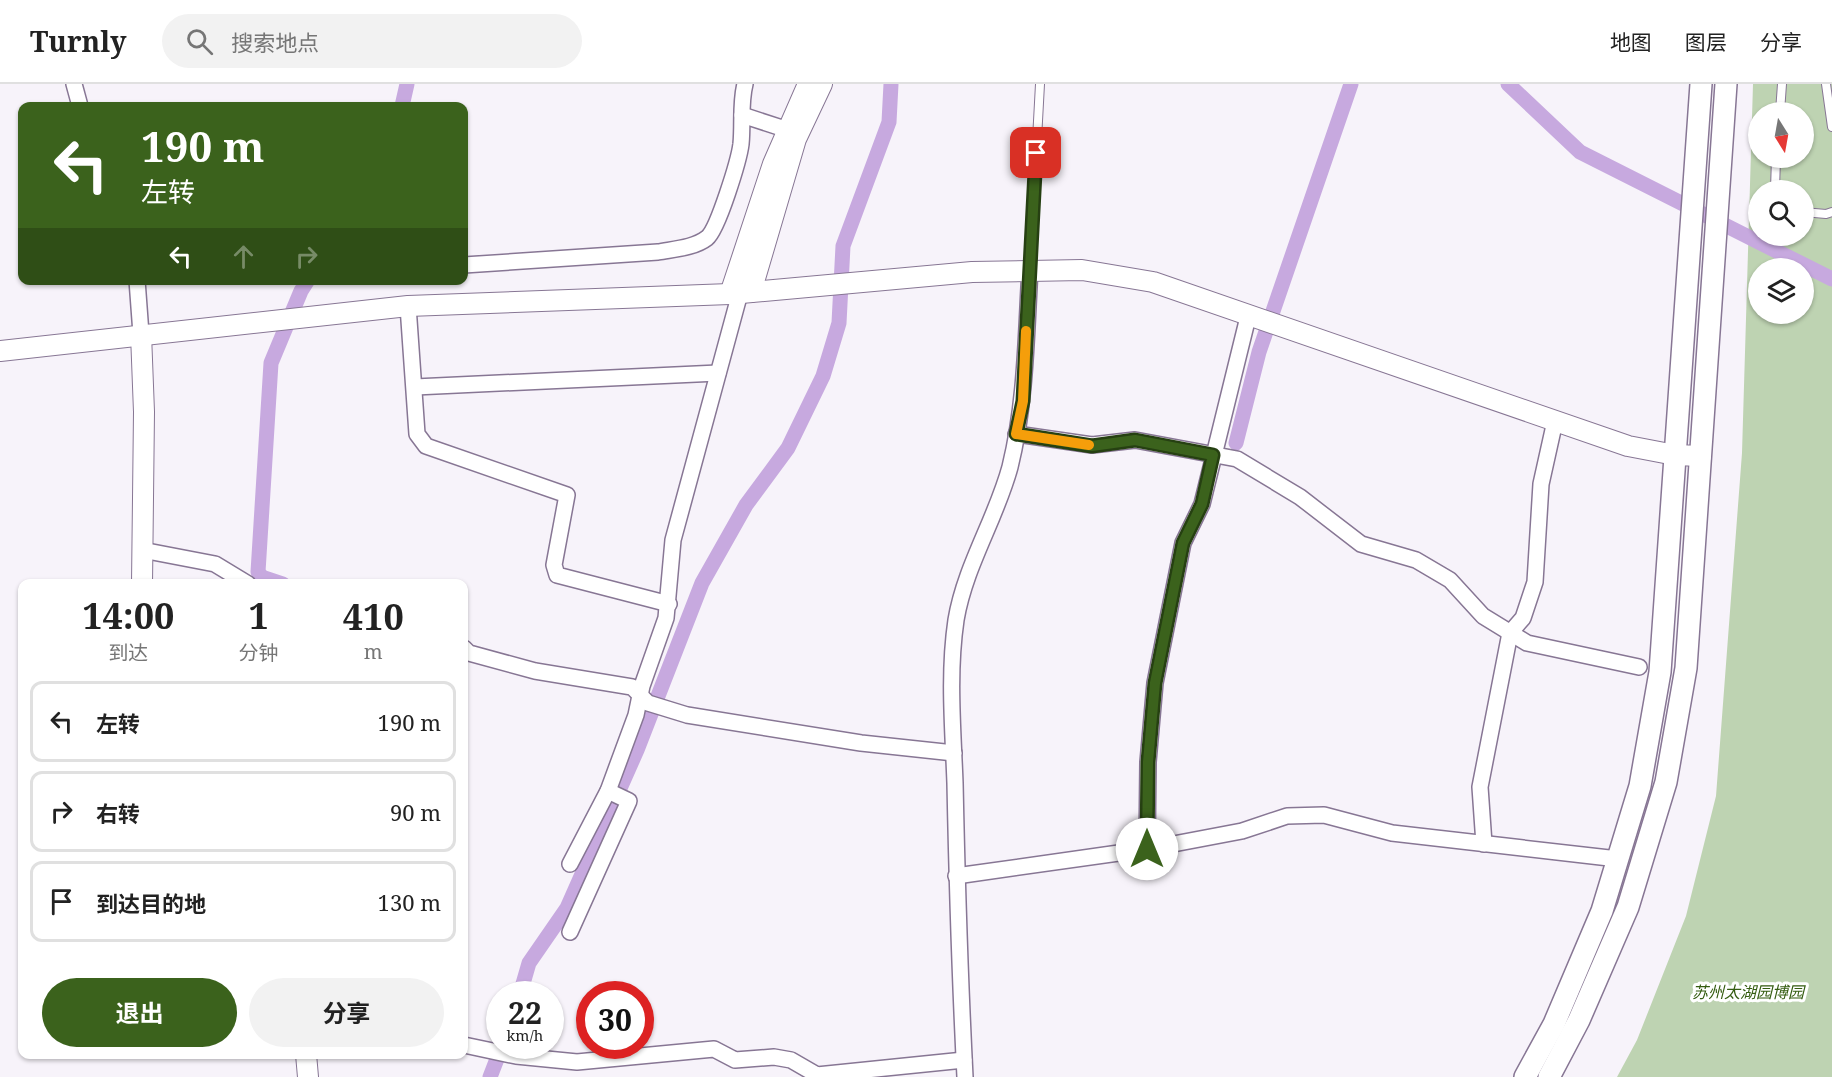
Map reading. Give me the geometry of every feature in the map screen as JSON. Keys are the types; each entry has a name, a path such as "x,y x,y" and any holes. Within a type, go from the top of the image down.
{"main road":[{"path":"1525,1077 1554,1024 1602,911 1640,786 1660,672 1701,84"},
{"path":"1549,1077 1579,1020 1628,907 1666,782 1686,668 1726,84"}],"street":[{"path":"74,84 79,102"},
{"path":"468,265 658,252 689,246 708,238 718,220 741,145 745,84"},
{"path":"570,864 608,791 644,699 669,604 673,540 773,164 808,84"},
{"path":"740,293 796,139 822,84"},
{"path":"742,115 788,129"},
{"path":"965,1077 952,665 956,618 976,553 998,506 1023,401 1030,269"},
{"path":"0,351 408,306 740,293 1030,269 1082,270 1153,282 1248,317 1628,446 1675,455 1701,456"},
{"path":"137,285 144,412 142,579"},
{"path":"408,306 417,434 426,446 567,495 554,565 557,575 669,604"},
{"path":"1147,849 1148,762 1155,683 1183,543 1202,504 1248,317"},
{"path":"415,387 718,373"},
{"path":"1484,844 1480,787 1510,633 1523,618 1535,582 1541,484 1555,421"},
{"path":"1016,434 1092,446 1135,440 1237,459 1300,497 1361,544 1416,560 1450,580 1483,616 1527,643 1639,667"},
{"path":"142,550 215,564 240,579"},
{"path":"468,652 535,671 632,687 644,699 687,715 861,743 954,753"},
{"path":"570,932 629,801 608,791"},
{"path":"957,876 1147,849 1242,831 1287,816 1324,815 1392,833 1618,859"},
{"path":"468,1046 516,1056 577,1062 714,1049 735,1060 774,1058 791,1060 817,1075 964,1060"},
{"path":"306,1059 308,1077"}],"lane":[{"path":"1030,269 1040,84"},
{"path":"1781,102 1782,84"},
{"path":"1826,84 1832,127"},
{"path":"1814,213 1832,212"}],"green space":[{"name":"苏州太湖园博园","path":"1753,84 1832,84 1832,1077 1617,1077 1637,1040 1686,916 1716,796 1742,453 1748,246 1814,246 1814,180 1750,180 1750,168 1814,168 1814,102 1752,102"}],"waterway":[{"path":"403,102 407,84"},
{"path":"524,981 529,963 567,908 637,750 702,583 746,505 788,448 823,376 839,323 843,246 889,122 891,84"},
{"path":"1236,443 1259,352 1351,84"},
{"path":"1508,84 1580,152 1832,279"},
{"path":"268,579 262,577 258,572 271,363 305,285"},
{"path":"490,1077 497,1059"}],"slow traffic":[{"path":"1026,331 1023,401 1016,434 1089,445"}],"route":[{"path":"1036,153 1023,401 1016,434 1092,446 1135,440 1213,455 1202,504 1183,543 1155,683 1148,762 1147,849"}]}
